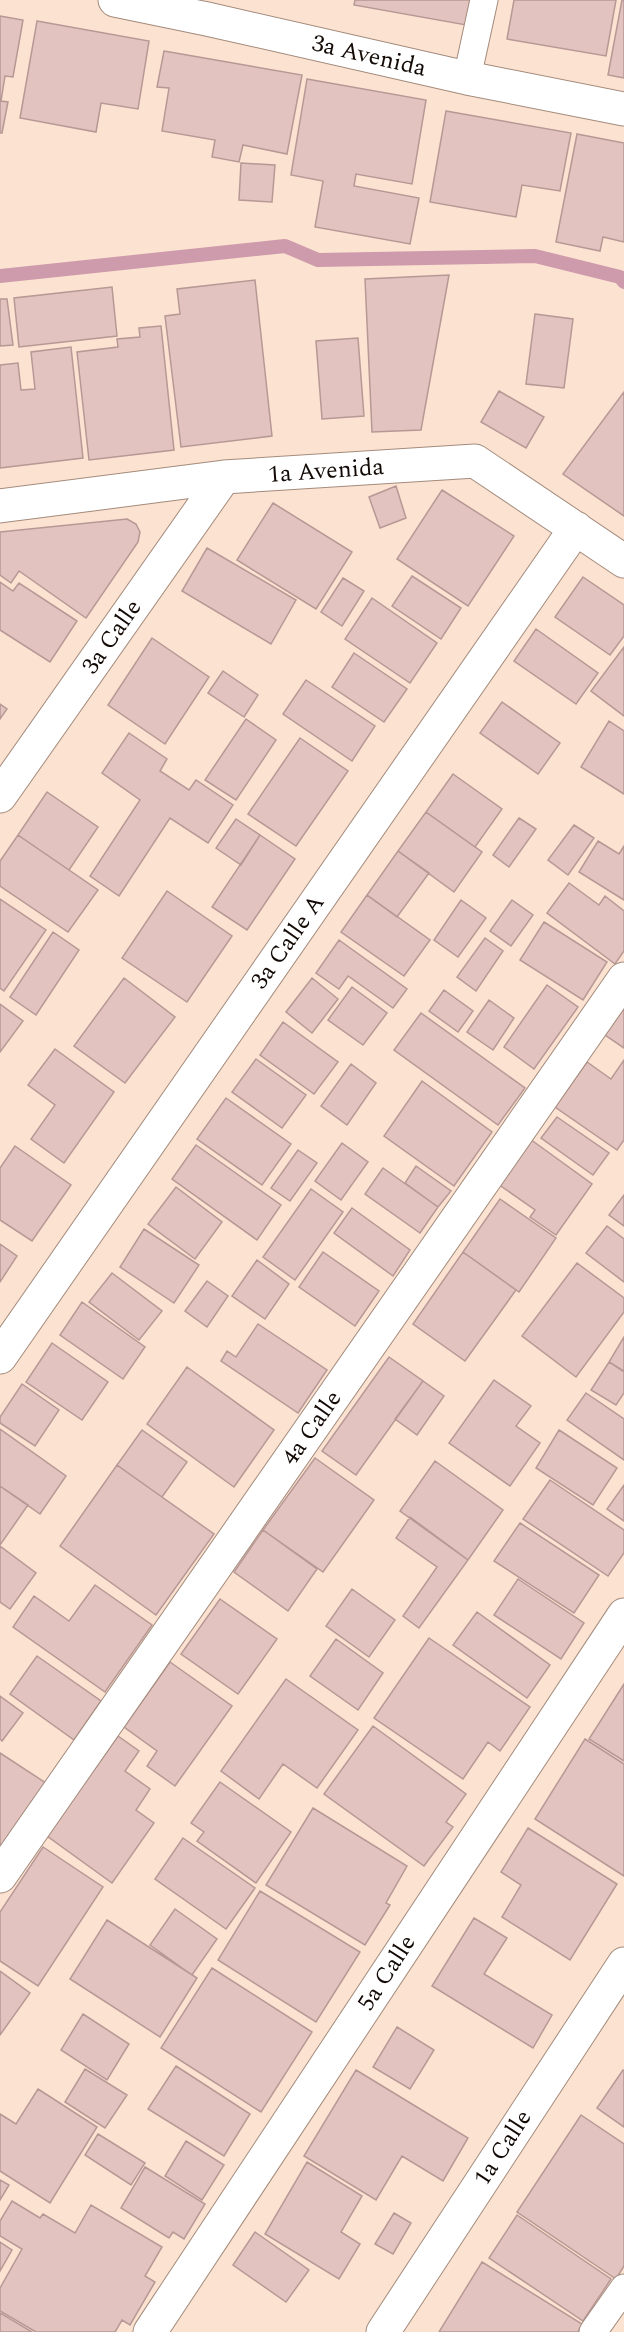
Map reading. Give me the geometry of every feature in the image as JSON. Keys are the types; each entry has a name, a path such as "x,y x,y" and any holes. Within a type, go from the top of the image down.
{"street":[{"name":"3a Avenida","path":"115,0 209,9 467,78 624,109"},
{"name":"1a Avenida","path":"0,506 224,477 475,461 624,561"},
{"name":"3a Calle","path":"0,796 224,477"},
{"name":"3a Calle A","path":"0,1357 576,528"},
{"name":"4a Calle","path":"0,1876 624,980"},
{"name":"5a Calle","path":"150,2332 624,1615"},
{"name":"1a Calle","path":"383,2332 624,1964"}],"lane":[{"path":"467,78 484,0"},
{"path":"593,2332 624,2288"}],"building":[{"path":"355,0 471,0 466,25 354,5"},
{"path":"514,0 616,0 606,56 507,39"},
{"path":"622,0 624,0 624,78 608,75"},
{"path":"0,16 23,20 13,77 5,76 1,101 8,102 2,133 0,133"},
{"path":"37,21 149,41 138,109 101,103 96,132 20,118"},
{"path":"164,51 302,75 287,154 243,145 239,162 212,157 215,140 162,131 169,88 157,87"},
{"path":"307,79 426,100 412,184 356,174 354,186 419,198 410,244 315,227 323,181 291,175"},
{"path":"446,111 571,133 560,191 522,185 516,217 430,202"},
{"path":"577,134 624,143 624,242 603,237 600,251 556,242"},
{"path":"241,163 275,165 272,202 239,200"},
{"path":"449,275 421,430 372,432 365,279"},
{"path":"255,280 272,436 181,447 165,316 180,314 177,289"},
{"path":"112,287 117,336 19,347 14,298"},
{"path":"0,299 7,299 13,345 0,346"},
{"path":"535,314 573,319 564,388 526,384"},
{"path":"161,326 174,450 89,460 77,352 118,347 117,339 140,337 139,328"},
{"path":"358,338 364,416 322,419 316,341"},
{"path":"71,347 83,458 0,468 0,365 18,363 21,390 35,389 31,352"},
{"path":"499,391 544,417 526,448 481,422"},
{"path":"624,392 624,516 563,474"},
{"path":"396,486 406,518 380,528 369,497"},
{"path":"442,490 514,536 468,606 397,559"},
{"path":"273,503 352,552 316,609 237,560"},
{"path":"127,519 136,524 140,532 138,542 86,618 19,571 11,583 0,575 0,532"},
{"path":"207,548 296,600 271,644 182,591"},
{"path":"412,576 461,608 441,639 392,606"},
{"path":"583,577 624,605 624,636 610,655 555,617"},
{"path":"343,578 364,591 342,626 321,612"},
{"path":"0,582 13,591 19,583 77,621 50,662 0,630"},
{"path":"372,598 437,643 410,683 345,639"},
{"path":"536,629 598,673 576,704 514,661"},
{"path":"152,638 209,677 165,744 108,705"},
{"path":"624,647 624,716 591,691"},
{"path":"354,653 407,689 384,722 332,687"},
{"path":"223,671 258,695 244,717 208,693"},
{"path":"306,680 375,726 352,761 283,714"},
{"path":"502,702 560,743 538,774 480,733"},
{"path":"0,704 7,709 0,719"},
{"path":"246,719 276,740 236,800 205,780"},
{"path":"609,721 624,731 624,794 581,767"},
{"path":"129,733 167,759 160,771 189,790 196,780 233,805 208,843 170,818 119,896 90,876 140,800 102,773"},
{"path":"300,738 348,771 296,846 248,814"},
{"path":"453,774 502,809 475,847 426,812"},
{"path":"47,792 98,827 69,870 18,835"},
{"path":"426,812 482,852 454,892 398,851"},
{"path":"519,818 536,829 509,867 493,855"},
{"path":"236,819 260,835 241,865 216,848"},
{"path":"574,825 594,838 568,875 548,860"},
{"path":"18,835 98,890 68,932 0,886 0,861"},
{"path":"260,835 295,859 247,930 212,907"},
{"path":"598,841 619,854 624,846 624,900 579,872"},
{"path":"398,851 429,873 397,917 367,895"},
{"path":"569,883 599,905 605,896 624,911 624,951 615,964 547,913"},
{"path":"167,891 232,936 187,1002 122,958"},
{"path":"367,895 430,940 404,976 341,932"},
{"path":"0,899 46,930 4,991 0,988"},
{"path":"461,900 486,918 458,957 434,940"},
{"path":"512,900 533,915 511,946 490,931"},
{"path":"544,922 607,962 583,1000 520,960"},
{"path":"53,932 79,950 36,1015 10,997"},
{"path":"485,938 503,951 476,991 457,977"},
{"path":"339,940 407,989 393,1008 348,976 339,989 316,973"},
{"path":"124,978 175,1017 125,1083 74,1046"},
{"path":"312,978 338,999 312,1033 286,1012"},
{"path":"547,985 578,1007 534,1069 504,1047"},
{"path":"352,987 387,1013 363,1045 328,1020"},
{"path":"444,990 473,1011 458,1032 429,1011"},
{"path":"489,1000 514,1018 493,1050 467,1032"},
{"path":"0,1004 23,1021 0,1052"},
{"path":"624,1008 624,1048 605,1035"},
{"path":"421,1013 525,1088 498,1125 394,1050"},
{"path":"283,1022 338,1062 314,1094 260,1055"},
{"path":"55,1049 114,1092 64,1163 31,1139 55,1105 28,1085"},
{"path":"256,1059 306,1095 282,1128 232,1092"},
{"path":"624,1060 624,1140 617,1150 555,1107 587,1062 611,1079"},
{"path":"351,1064 376,1083 347,1125 321,1106"},
{"path":"422,1081 492,1132 454,1186 384,1136"},
{"path":"226,1098 291,1144 262,1185 197,1139"},
{"path":"557,1117 609,1153 593,1175 541,1138"},
{"path":"530,1139 592,1184 556,1235 530,1217 535,1210 498,1184"},
{"path":"342,1143 368,1162 341,1200 315,1181"},
{"path":"196,1145 281,1205 257,1240 172,1179"},
{"path":"15,1146 71,1185 32,1241 0,1220 0,1168"},
{"path":"298,1150 317,1163 290,1201 271,1188"},
{"path":"416,1166 451,1191 438,1207 405,1183"},
{"path":"383,1168 438,1207 420,1233 365,1194"},
{"path":"176,1187 222,1222 195,1259 148,1224"},
{"path":"311,1189 343,1212 295,1280 263,1257"},
{"path":"624,1195 624,1226 609,1215"},
{"path":"500,1199 556,1238 519,1292 463,1252"},
{"path":"352,1208 410,1250 393,1276 334,1233"},
{"path":"607,1226 624,1239 624,1282 586,1253"},
{"path":"144,1229 199,1265 174,1303 120,1267"},
{"path":"0,1244 17,1256 0,1282"},
{"path":"323,1252 379,1291 355,1326 299,1287"},
{"path":"463,1252 516,1290 465,1361 413,1324"},
{"path":"257,1260 289,1284 265,1319 232,1296"},
{"path":"577,1263 624,1298 624,1312 576,1377 522,1336"},
{"path":"112,1273 162,1311 139,1340 89,1302"},
{"path":"207,1281 228,1296 207,1327 185,1311"},
{"path":"82,1302 145,1347 123,1379 60,1335"},
{"path":"258,1324 327,1370 298,1413 221,1361 227,1351 236,1357"},
{"path":"624,1337 624,1371 609,1362"},
{"path":"52,1343 108,1382 82,1420 26,1382"},
{"path":"389,1357 423,1381 356,1475 322,1451"},
{"path":"609,1362 624,1372 624,1393 616,1405 591,1390"},
{"path":"187,1367 274,1430 234,1487 147,1424"},
{"path":"494,1380 531,1406 516,1426 540,1443 510,1486 449,1443"},
{"path":"423,1381 444,1396 417,1435 395,1419"},
{"path":"22,1384 59,1410 35,1446 0,1423 0,1417"},
{"path":"586,1393 624,1419 624,1460 567,1420"},
{"path":"0,1429 66,1476 40,1514 0,1486"},
{"path":"142,1430 187,1462 162,1497 117,1465"},
{"path":"559,1430 617,1468 593,1505 536,1468"},
{"path":"315,1458 374,1500 323,1572 263,1530"},
{"path":"435,1461 503,1510 468,1560 400,1511"},
{"path":"117,1465 214,1534 156,1615 60,1546"},
{"path":"550,1480 624,1530 624,1553 608,1576 523,1519"},
{"path":"624,1485 624,1521 607,1509"},
{"path":"0,1486 28,1505 0,1545"},
{"path":"410,1517 468,1560 419,1628 403,1616 437,1567 396,1538"},
{"path":"520,1523 599,1575 574,1613 494,1561"},
{"path":"263,1530 317,1569 288,1611 234,1572"},
{"path":"0,1546 36,1573 10,1609 0,1602"},
{"path":"518,1579 584,1623 561,1659 494,1615"},
{"path":"95,1585 152,1625 105,1692 13,1627 34,1596 69,1621"},
{"path":"352,1589 395,1620 369,1657 326,1626"},
{"path":"220,1599 277,1639 238,1694 181,1654"},
{"path":"477,1612 550,1665 527,1698 453,1645"},
{"path":"429,1638 530,1707 500,1751 488,1742 463,1779 374,1718"},
{"path":"336,1639 383,1673 358,1710 310,1676"},
{"path":"37,1656 101,1701 74,1740 10,1694"},
{"path":"170,1662 232,1706 175,1786 147,1766 157,1751 124,1727"},
{"path":"286,1679 358,1730 317,1788 283,1764 259,1799 221,1771"},
{"path":"624,1684 624,1761 589,1739"},
{"path":"0,1696 23,1713 2,1741 0,1739"},
{"path":"373,1726 466,1794 446,1822 453,1827 424,1866 324,1794"},
{"path":"118,1736 139,1751 125,1771 150,1789 136,1810 154,1823 112,1883 47,1836"},
{"path":"585,1739 624,1764 624,1876 535,1819"},
{"path":"0,1753 49,1785 0,1860"},
{"path":"220,1782 291,1832 256,1883 197,1841 204,1832 191,1823"},
{"path":"313,1808 407,1866 386,1903 390,1905 365,1945 266,1885"},
{"path":"528,1828 617,1884 570,1960 502,1917 521,1885 501,1872"},
{"path":"183,1838 255,1888 226,1929 155,1879"},
{"path":"43,1847 103,1887 38,1986 0,1961 0,1912"},
{"path":"260,1891 360,1952 316,2022 218,1960"},
{"path":"175,1909 217,1939 192,1975 150,1945"},
{"path":"474,1918 507,1938 484,1974 552,2015 533,2048 432,1986"},
{"path":"107,1920 197,1978 160,2037 70,1979"},
{"path":"212,1968 312,2032 261,2112 161,2048"},
{"path":"0,1971 30,1993 0,2035"},
{"path":"83,2014 129,2044 107,2080 61,2050"},
{"path":"397,2027 434,2050 410,2089 373,2067"},
{"path":"176,2066 250,2114 224,2156 148,2109"},
{"path":"85,2069 127,2095 105,2128 65,2102"},
{"path":"356,2070 468,2138 443,2181 402,2156 376,2200 304,2156"},
{"path":"624,2071 624,2127 597,2108"},
{"path":"38,2089 97,2127 50,2203 0,2171 0,2114 16,2124"},
{"path":"581,2115 624,2144 624,2266 616,2279 517,2212"},
{"path":"98,2134 145,2163 131,2185 85,2155"},
{"path":"186,2141 224,2165 202,2200 165,2176"},
{"path":"307,2162 362,2196 341,2232 360,2244 339,2279 265,2234"},
{"path":"145,2167 205,2204 184,2239 173,2232 169,2238 121,2208"},
{"path":"0,2180 9,2185 0,2200"},
{"path":"12,2201 40,2218 43,2214 75,2233 91,2205 162,2247 145,2276 155,2282 130,2325 122,2320 115,2332 36,2332 0,2311 0,2288 22,2249 0,2236 0,2221"},
{"path":"394,2213 411,2223 393,2254 375,2244"},
{"path":"517,2215 611,2279 583,2321 489,2258"},
{"path":"255,2232 309,2270 286,2302 233,2265"},
{"path":"0,2242 12,2250 0,2271"},
{"path":"482,2262 582,2324 578,2332 439,2332"},
{"path":"0,2313 32,2332 0,2332"}],"waterway":[{"path":"0,276 285,246 318,260 535,256 620,277 624,282"}]}
